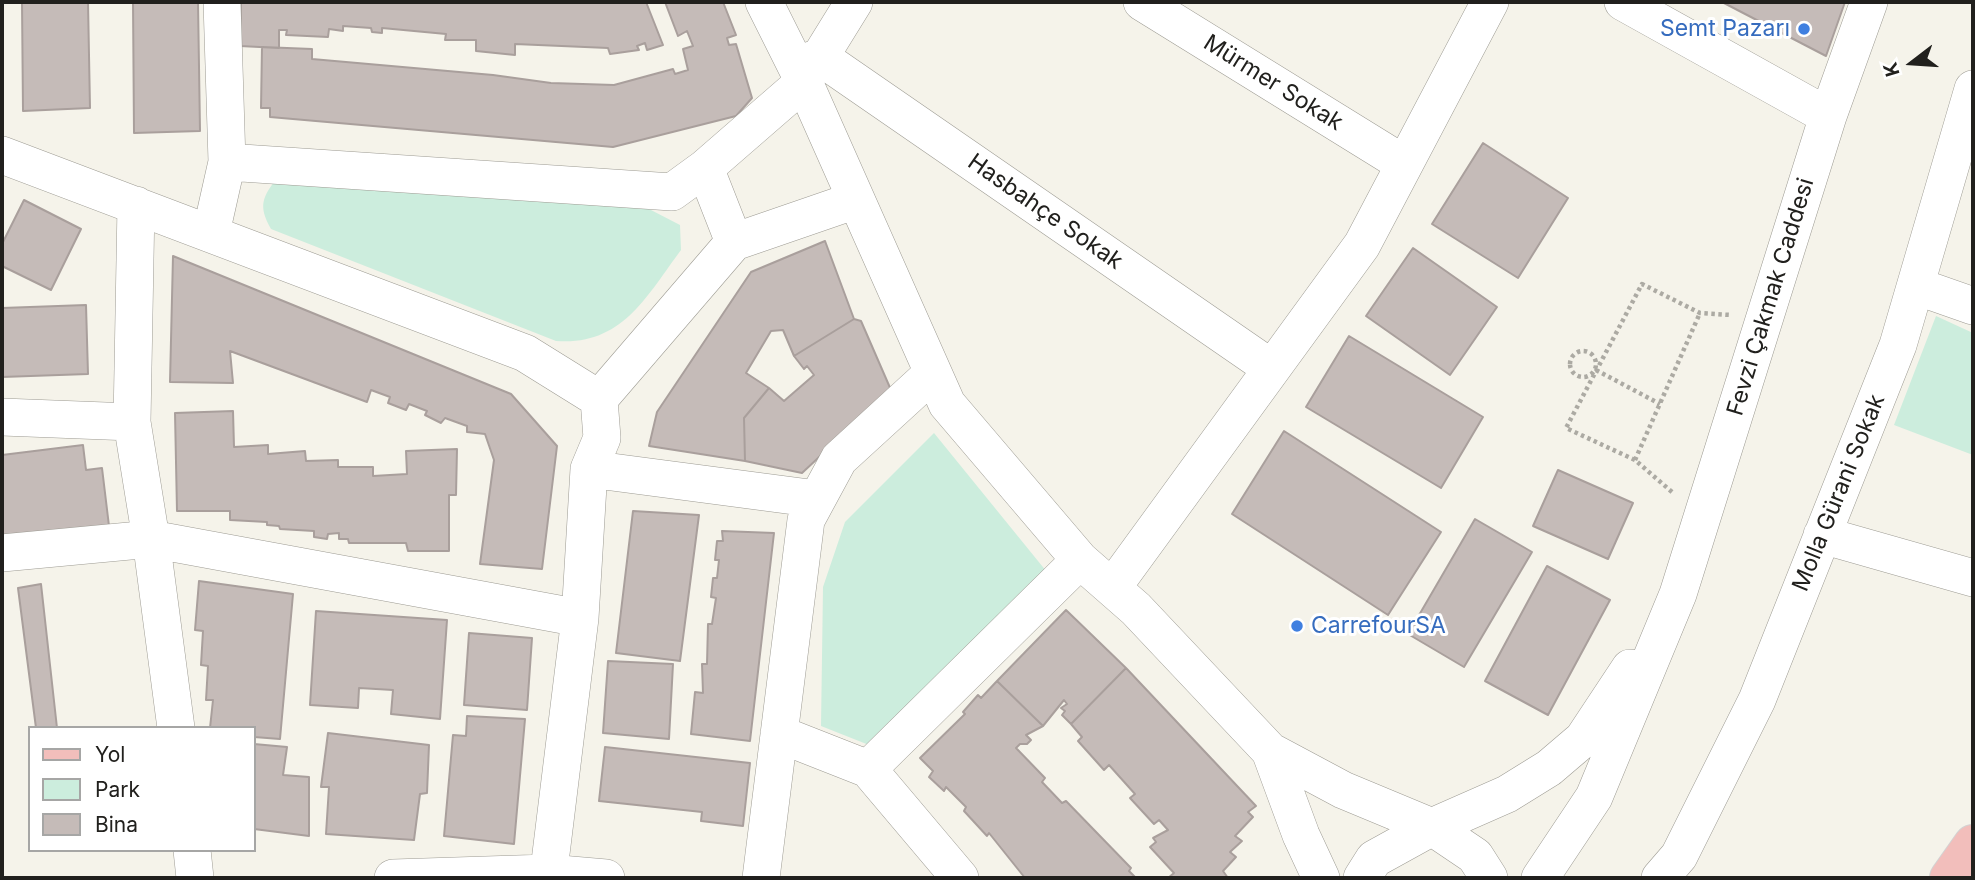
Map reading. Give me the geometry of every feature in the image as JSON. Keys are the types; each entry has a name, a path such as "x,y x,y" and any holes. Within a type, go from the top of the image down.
{"main road":[{"path":"1949,878 1973,844"}],"street":[{"path":"211,233 227,162 222,2"},
{"path":"764,2 806,68 856,200 947,404 1080,560 1136,609 1270,751 1343,790 1432,827 1475,856 1489,878"},
{"path":"227,162 672,192 705,168 806,68 854,2"},
{"name":"Mürmer Sokak","path":"1142,2 1404,164"},
{"path":"1112,588 1362,244 1490,2"},
{"path":"1623,2 1828,116"},
{"name":"Fevzi Çakmak Caddesi","path":"1540,878 1594,797 1678,594 1828,116 1869,2"},
{"name":"Hasbahçe Sokak","path":"806,68 1271,368"},
{"name":"Molla Gürani Sokak","path":"1660,878 1679,856 1757,700 1898,345 1973,89"},
{"path":"2,155 525,353 598,399"},
{"path":"705,168 734,242"},
{"path":"548,876 580,618 589,469 602,438 598,399 734,242 856,200"},
{"path":"136,205 132,422 151,539 176,726"},
{"path":"1916,286 1973,306"},
{"path":"761,878 806,520 839,458 933,373"},
{"path":"2,417 132,422"},
{"path":"589,469 817,499"},
{"path":"1822,535 1973,578"},
{"path":"2,553 151,539 580,618"},
{"path":"868,769 1080,560"},
{"name":"Fevzi Çakmak Caddesi","path":"1362,878 1374,859 1432,827 1507,794 1549,768 1583,740 1678,594"},
{"path":"779,734 868,769 960,878"},
{"path":"1270,751 1301,835 1321,878"},
{"path":"192,852 195,878"},
{"path":"393,878 606,878"}],"path":[{"path":"1672,492 1635,460 1566,428 1642,284 1700,313 1737,315"},
{"path":"1635,460 1700,313"},
{"path":"1582,351 1591,354 1596,361 1595,370 1590,376 1578,376 1571,370 1571,358 1582,351"},
{"path":"1595,370 1660,404"}],"green space":[{"path":"278,177 649,209 680,225 681,250 643,301 615,327 598,336 556,341 271,229 263,208 265,196"},
{"path":"1936,316 1973,333 1973,455 1894,425"},
{"path":"934,433 1051,577 874,747 821,726 823,587 845,522"}],"building":[{"path":"22,2 88,2 90,108 23,111"},
{"path":"133,2 198,2 200,131 134,133"},
{"path":"241,2 646,2 663,45 647,50 645,43 637,46 639,50 610,54 608,48 515,44 515,55 476,51 476,40 445,40 446,34 382,28 382,33 372,32 371,28 343,26 343,31 329,29 328,37 286,35 287,30 279,30 279,48 240,46"},
{"path":"665,2 723,2 736,35 727,38 729,45 736,44 752,98 736,116 613,147 270,117 270,108 261,108 262,47 312,49 312,59 493,75 551,83 614,85 673,69 675,74 688,70 683,49 693,46 687,31 678,36"},
{"name":"Semt Pazarı","path":"1722,2 1845,2 1826,56"},
{"path":"1483,143 1568,198 1518,278 1432,224"},
{"path":"24,200 81,229 51,290 2,266 2,244"},
{"path":"825,241 854,319 794,356 783,330 771,331 746,373 769,388 744,418 745,461 649,446 657,412 751,272"},
{"path":"1413,248 1497,307 1450,375 1366,316"},
{"path":"173,256 511,394 557,446 542,569 480,564 494,460 485,434 467,432 467,426 445,418 441,423 425,415 427,411 409,404 406,410 388,403 390,397 371,390 367,402 230,351 233,383 170,382"},
{"path":"86,305 88,374 2,377 2,308"},
{"path":"854,319 861,321 891,390 802,473 745,461 744,418 769,388 784,401 814,375 807,366 804,369 794,356"},
{"path":"1349,336 1483,417 1441,488 1306,407"},
{"path":"233,411 234,447 268,445 268,454 305,451 306,461 338,460 338,467 373,467 373,476 407,474 406,451 457,449 456,495 449,495 449,551 408,551 406,543 349,543 348,539 339,539 339,533 328,534 327,539 314,537 314,531 280,529 279,526 267,525 267,522 230,520 230,511 177,511 175,413"},
{"path":"1284,431 1441,532 1388,615 1232,514"},
{"path":"83,445 86,470 102,468 109,526 2,539 2,455"},
{"path":"1558,470 1633,503 1608,559 1533,526"},
{"path":"633,511 699,515 680,661 616,653"},
{"path":"1475,519 1532,552 1464,667 1408,634"},
{"path":"722,531 774,533 750,741 691,734 695,692 703,693 702,664 707,664 708,624 712,624 716,598 711,597 719,560 715,560 717,541 723,541"},
{"path":"1547,566 1610,600 1548,715 1485,681"},
{"path":"199,581 293,594 280,739 256,737 256,726 210,726 213,700 206,700 208,666 201,665 203,631 195,630"},
{"path":"41,584 57,726 36,726 18,588"},
{"path":"1066,610 1126,668 1071,724 1062,715 1065,711 1061,708 1067,704 1064,700 1043,726 997,681"},
{"path":"316,611 447,620 440,719 391,714 393,690 359,688 358,708 310,705"},
{"path":"469,633 532,638 527,710 464,705"},
{"path":"608,661 673,664 669,739 603,733"},
{"path":"1126,668 1256,806 1248,812 1253,817 1235,836 1242,841 1230,852 1236,857 1223,871 1228,878 1168,878 1174,873 1150,847 1156,842 1153,838 1168,830 1159,820 1154,824 1130,798 1135,794 1109,765 1104,770 1078,741 1082,737 1071,724"},
{"path":"997,681 1043,726 1026,735 1031,740 1027,744 1020,744 1016,748 1045,778 1042,782 1062,803 1066,801 1131,868 1129,871 1136,878 1025,878 989,833 987,836 964,811 966,807 946,787 944,791 929,777 933,771 920,758 965,714 963,712 978,695 981,698"},
{"path":"467,716 525,719 514,844 444,836 453,735 466,736"},
{"path":"328,733 429,745 427,793 420,794 414,840 326,834 329,787 321,787"},
{"path":"256,744 287,747 283,775 309,777 309,836 256,829"},
{"path":"605,747 750,763 743,826 701,821 702,812 599,801"}],"place":[{"name":"Semt Pazarı","path":"1804,29"},
{"name":"CarrefourSA","path":"1297,626"}]}
